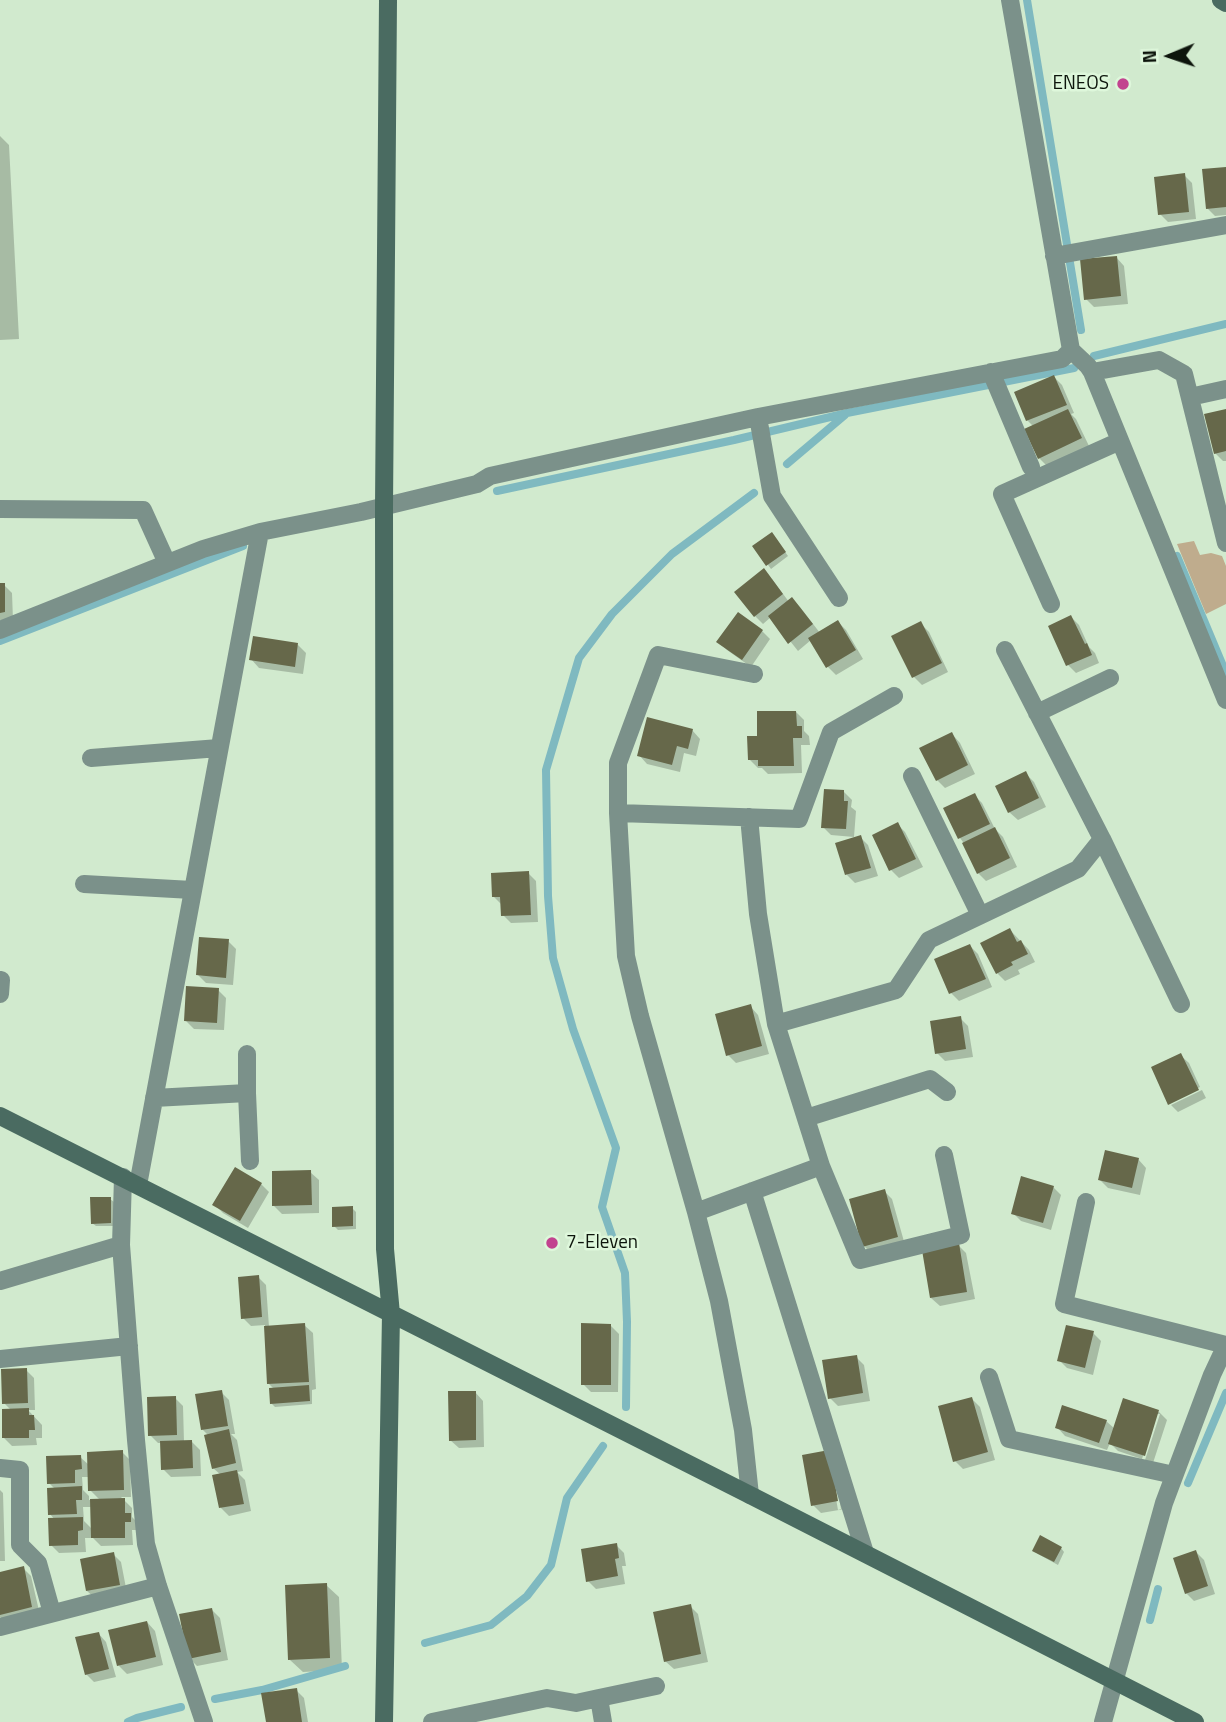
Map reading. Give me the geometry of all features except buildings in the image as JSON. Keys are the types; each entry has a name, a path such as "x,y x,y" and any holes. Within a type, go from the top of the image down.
{"street":[{"path":"384,1722 391,1314 386,1249 384,507 388,0"},
{"path":"1010,0 1064,254 1071,350 1091,372 1225,696"},
{"path":"1222,0 1226,3"},
{"path":"1064,254 1226,225"},
{"path":"0,630 203,548 260,532 384,507 477,484 490,476 758,417 995,380 1062,359 1071,350"},
{"path":"1091,372 1159,360 1184,374 1226,542"},
{"path":"995,380 1031,467"},
{"path":"1190,397 1226,389"},
{"path":"758,417 772,496 839,598"},
{"path":"1051,604 1002,494 1120,441"},
{"path":"0,509 143,510 167,563"},
{"path":"204,1722 146,1544 121,1245 131,1181 155,1098 260,532"},
{"path":"1005,650 1102,839 1181,1004"},
{"path":"750,1495 743,1430 719,1301 626,956 618,764 658,655 754,674"},
{"path":"1037,713 1111,678"},
{"path":"618,813 799,819 831,732 894,696"},
{"path":"90,758 219,748"},
{"path":"912,776 980,915"},
{"path":"748,817 758,914 776,1024 821,1166 860,1260 961,1235 944,1155"},
{"path":"776,1024 896,990 929,940 1079,869 1102,839"},
{"path":"84,884 192,890"},
{"path":"247,1054 250,1161"},
{"path":"806,1118 930,1079 947,1092"},
{"path":"155,1098 247,1094"},
{"path":"0,1116 1195,1722"},
{"path":"696,1212 821,1166"},
{"path":"752,1191 865,1553"},
{"path":"1086,1202 1064,1304 1226,1345 1164,1503 1103,1722"},
{"path":"0,1281 121,1245"},
{"path":"0,1359 129,1346"},
{"path":"989,1377 1009,1438 1174,1475"},
{"path":"0,1468 20,1470 20,1545 38,1563 52,1614"},
{"path":"0,1627 158,1586"},
{"path":"432,1722 547,1698 576,1703 656,1686"},
{"path":"599,1698 603,1722"}],"shaded area":[{"path":"1194,541 1200,555 1211,553 1222,556 1226,566 1226,604 1206,614 1177,544"}],"waterway":[{"path":"1027,0 1081,330"},
{"path":"1094,356 1226,324"},
{"path":"497,491 847,413 1074,368"},
{"path":"787,464 845,415"},
{"path":"626,1407 625,1273 602,1207 616,1148 573,1029 553,958 548,896 546,770 579,658 612,614 672,554 754,493"},
{"path":"0,641 243,546"},
{"path":"1177,556 1226,673"},
{"path":"1188,1483 1226,1393"},
{"path":"425,1643 491,1625 527,1596 551,1565 567,1498 603,1446"},
{"path":"1150,1620 1158,1589"},
{"path":"215,1699 262,1690 345,1666"},
{"path":"128,1722 181,1707"}],"place":[{"name":"ENEOS","path":"1123,84"},
{"name":"7-Eleven","path":"552,1243"}]}
